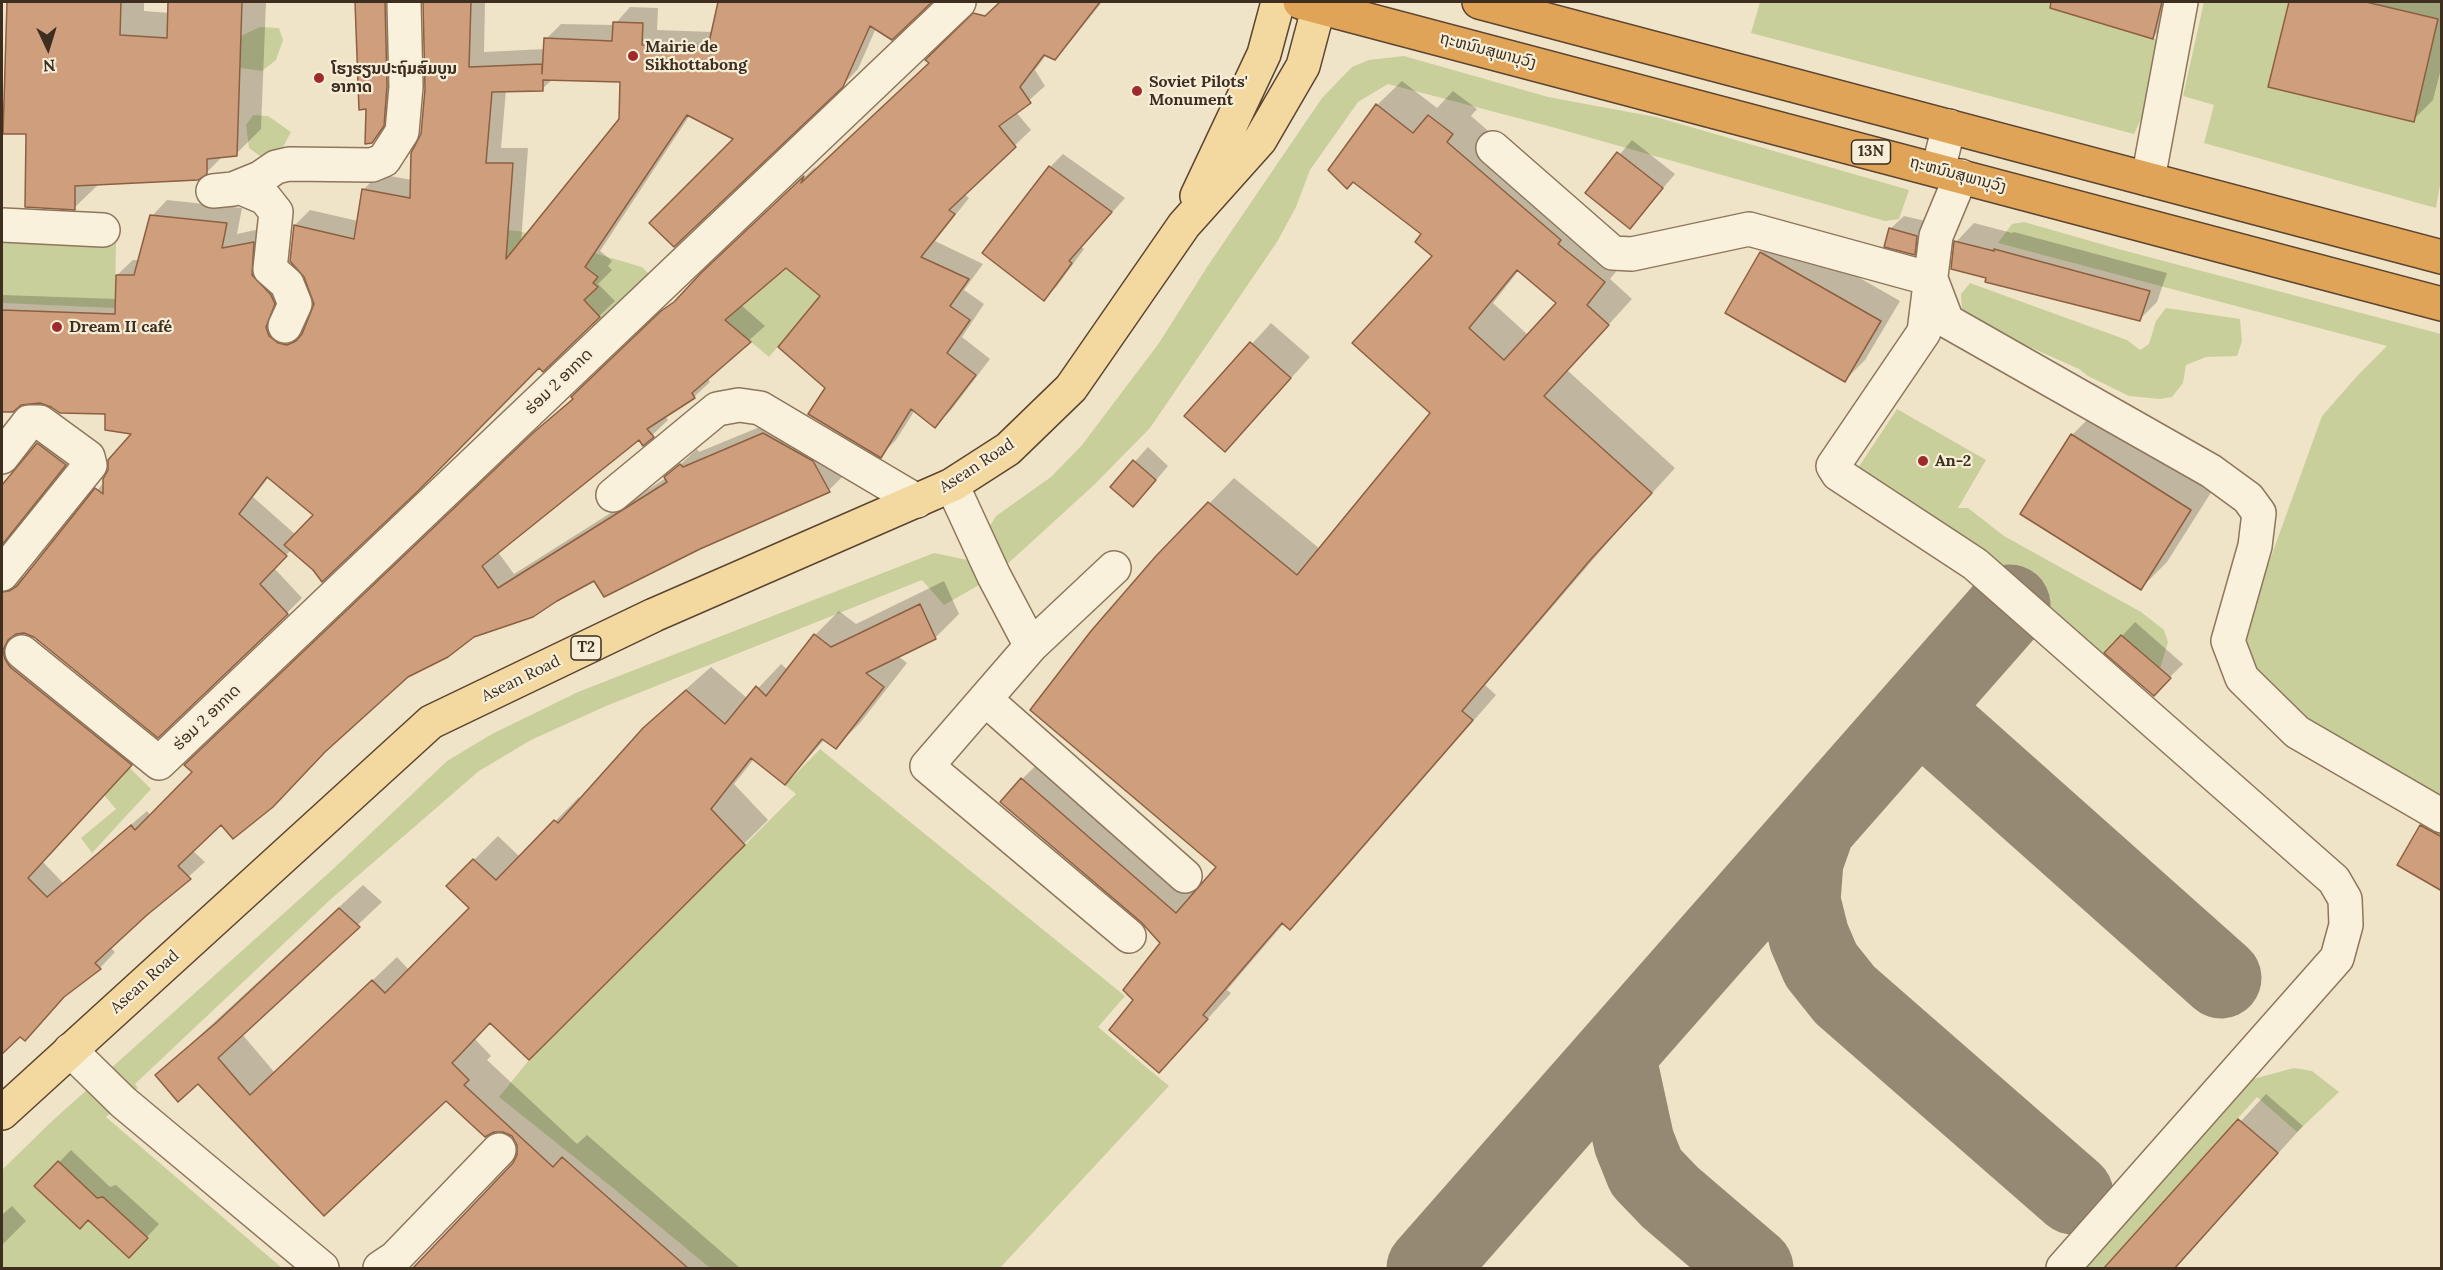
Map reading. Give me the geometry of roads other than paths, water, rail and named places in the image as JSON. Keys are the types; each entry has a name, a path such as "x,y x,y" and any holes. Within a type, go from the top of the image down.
{"highway":[{"path":"1479,2 2442,257"},
{"name":"ຖະຫນົນສຸພານຸວົງ","path":"1313,3 2442,304"}],"main road":[{"name":"Asean Road","path":"1184,225 1264,54 1278,2"},
{"name":"Asean Road","path":"2,1113 430,722 654,615 952,485 1008,449 1071,388 1184,225 1260,140 1303,66 1313,3"}],"street":[{"path":"285,326 295,304 287,284 270,269 276,212 265,198 226,189 276,167 289,164 372,165 384,160 402,132 406,87 404,2"},
{"name":"ຮ່ອມ 2 ອາກາດ","path":"22,652 159,763 959,2"},
{"path":"2148,179 2181,2"},
{"path":"1949,126 1949,173 1936,236 1924,332 1833,466 1838,474 1975,564 2334,880 2345,899 2346,925 2337,958 2063,1269"},
{"path":"1493,148 1613,253 1632,254 1749,229 1931,279"},
{"path":"2,225 103,230"},
{"path":"1931,279 1947,321 2201,465 2248,498 2259,513 2255,546 2228,641 2242,678 2298,732 2442,816"},
{"path":"613,495 717,409 739,405 760,408 917,501"},
{"path":"2,457 29,422 40,422 88,457 90,465 2,574"},
{"path":"952,485 994,576 1030,646"},
{"path":"1114,568 1030,646 927,766 1129,936"},
{"path":"985,699 1185,876"},
{"path":"70,1050 123,1102 322,1269"},
{"path":"380,1269 395,1258 498,1150"}],"place":[{"name":"Mairie de Sikhottabong","path":"633,56"},
{"name":"ໂຮງຮຽນປະຖົມສົມບູນ ອາກາດ","path":"319,78"},
{"name":"Soviet Pilots' Monument","path":"1137,91"},
{"name":"Dream II café","path":"57,327"},
{"name":"An-2","path":"1923,461"}]}
